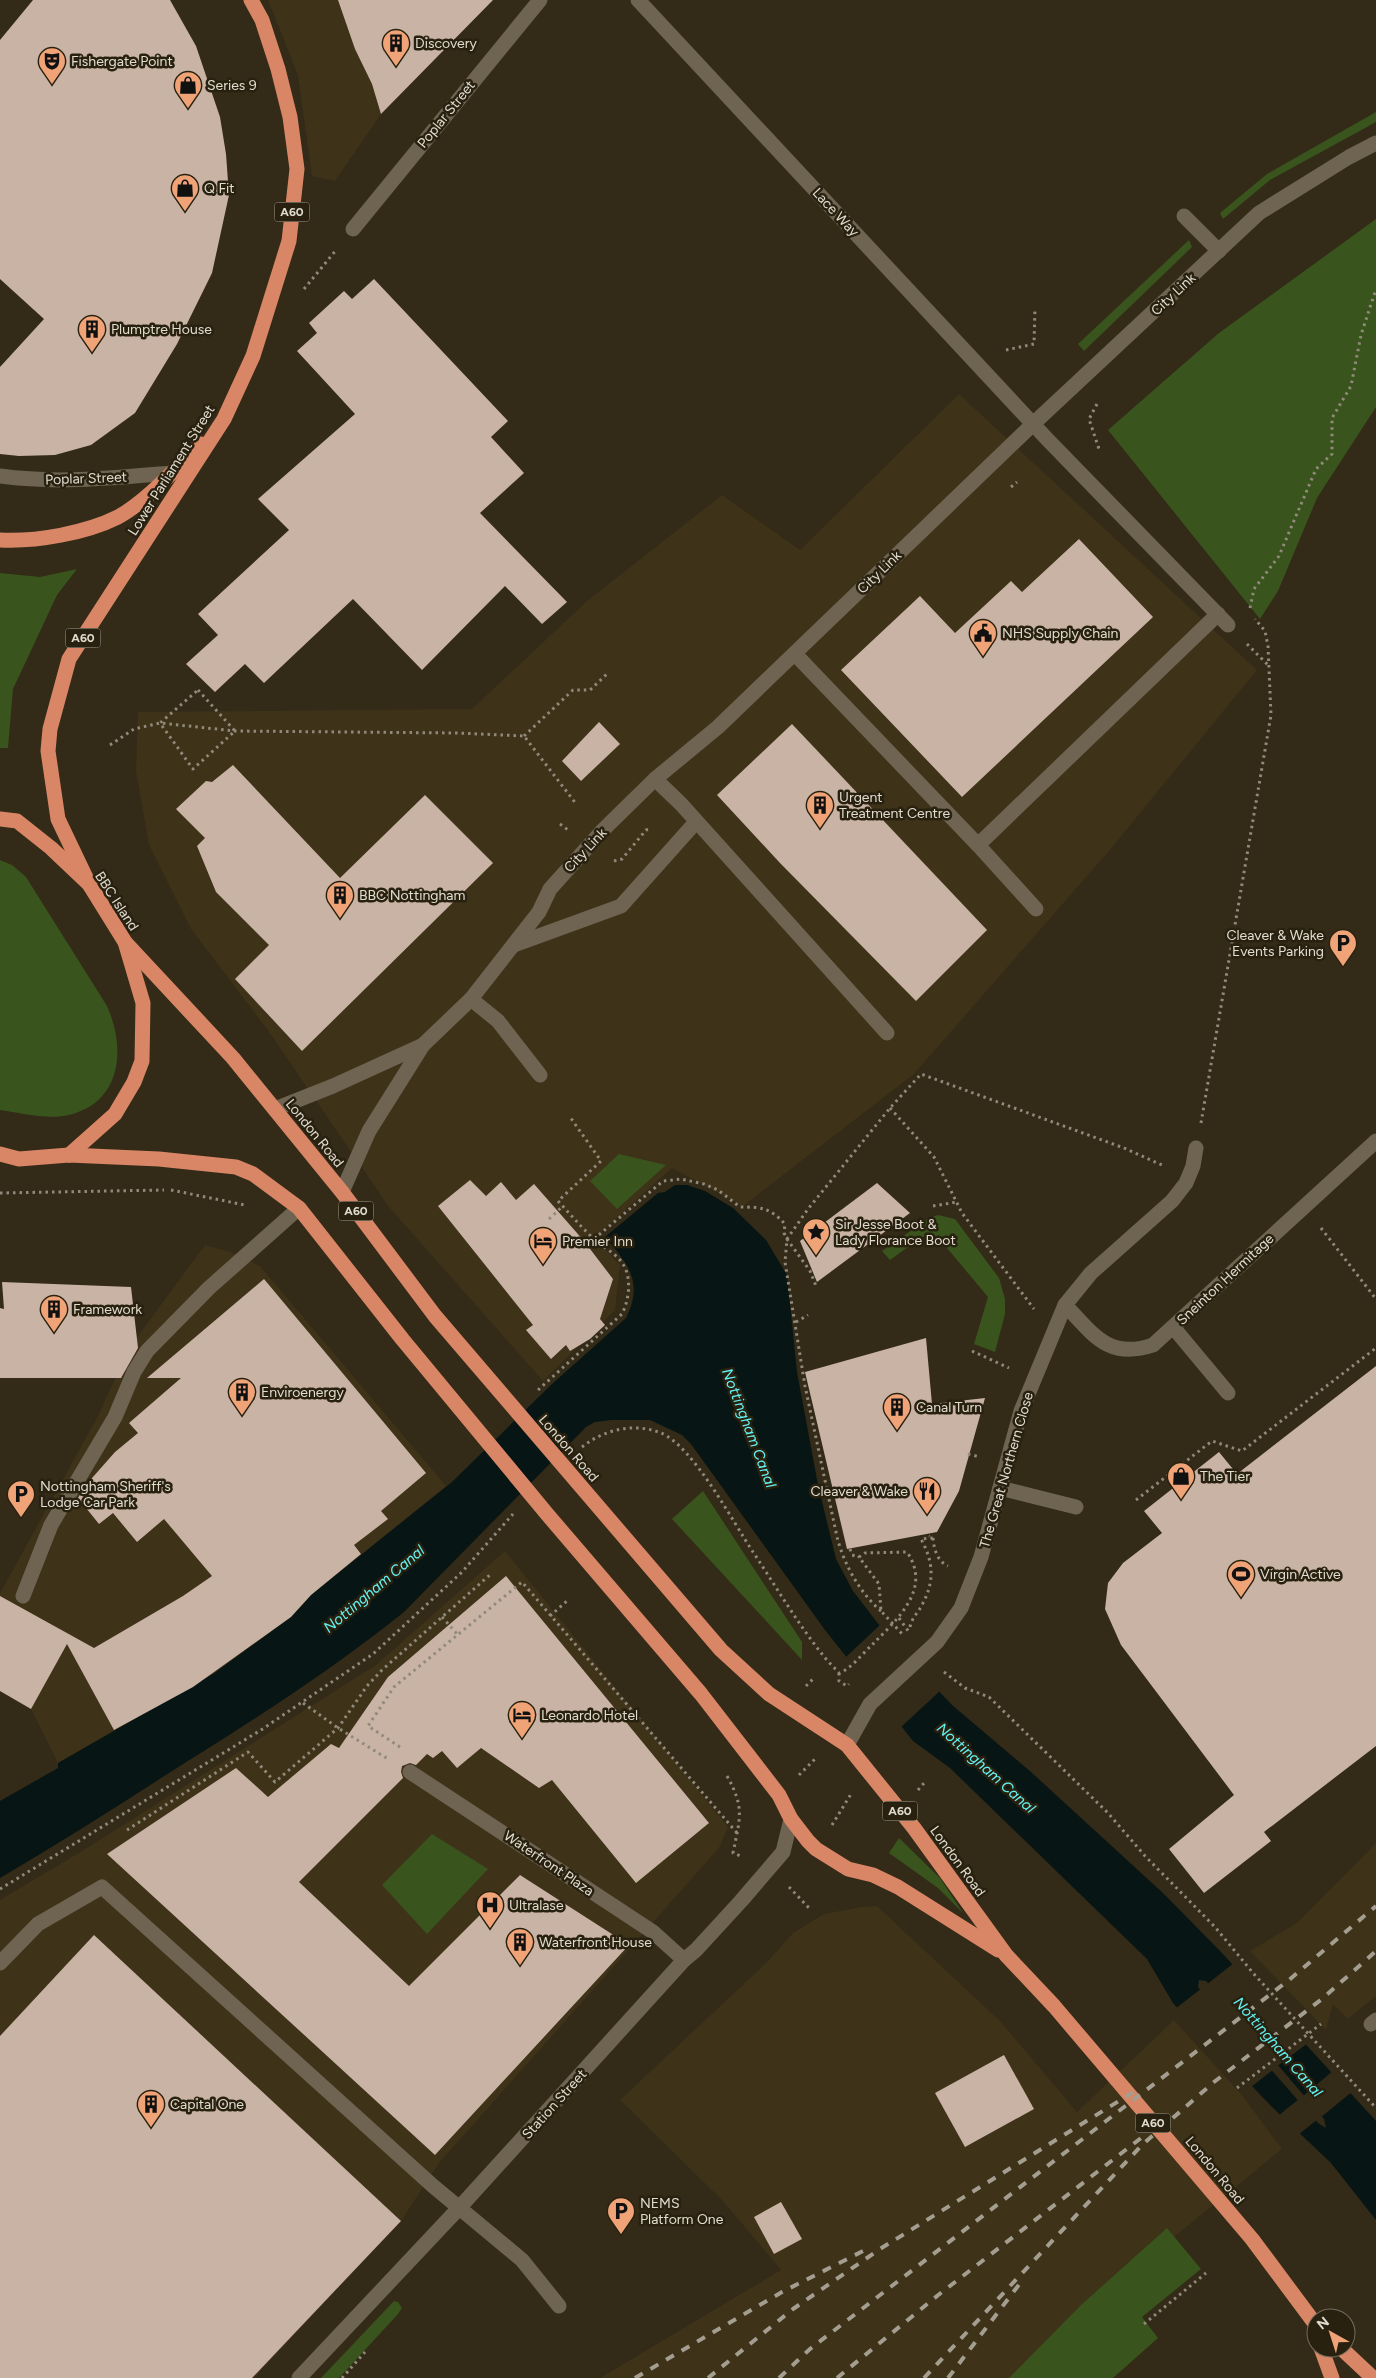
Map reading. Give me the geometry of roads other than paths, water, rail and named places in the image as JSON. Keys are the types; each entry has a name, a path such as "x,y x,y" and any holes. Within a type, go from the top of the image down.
{"highway":[{"name":"Lower Parliament Street","path":"89,884 58,819 48,751 50,729 69,658 224,419 253,356 289,241 296,169 290,117 278,69 262,20 251,0"},
{"path":"0,540 16,541 64,536 118,517 163,482 224,419"},
{"name":"BBC Island","path":"0,820 17,821 51,848 89,884 125,942 143,1003 142,1061 134,1082 115,1114 70,1156"},
{"name":"London Road","path":"125,942 232,1058 275,1109 342,1192 435,1316 721,1650 768,1694 847,1745 914,1828 1006,1955 1054,2006 1252,2239 1306,2314"},
{"name":"A60","path":"0,1154 20,1159 70,1156"},
{"name":"London Road","path":"70,1156 158,1159 236,1167 253,1174 299,1208 403,1340 547,1514 701,1694 779,1794 791,1819 816,1849 848,1869 873,1875 898,1887 1006,1955"},
{"path":"1325,2358 1332,2378"},
{"path":"1352,2358 1373,2378"}],"street":[{"name":"Poplar Street","path":"353,229 540,0"},
{"name":"Lace Way","path":"638,0 1034,423 1223,619 978,845"},
{"name":"City Link","path":"342,1192 369,1132 423,1044 471,999 539,912 555,883 603,830 655,779 718,727 1034,423 1259,213 1349,157 1376,143"},
{"path":"1184,216 1219,251"},
{"name":"Poplar Street","path":"0,476 31,480 80,480 172,473"},
{"path":"795,654 978,845 1036,909"},
{"path":"655,779 680,804 695,823 887,1033"},
{"path":"514,945 621,906 695,823"},
{"path":"471,999 498,1021 540,1075"},
{"name":"City Link","path":"275,1109 333,1086 423,1044"},
{"name":"Sneinton Hermitage","path":"1065,1305 1102,1343 1123,1350 1136,1350 1153,1345 1376,1141"},
{"name":"The Great Northern Close","path":"847,1745 870,1704 937,1642 962,1608 971,1587 1021,1411 1065,1305 1091,1274 1172,1201 1186,1183 1193,1166 1196,1148"},
{"path":"0,1161 20,1159"},
{"path":"23,1596 51,1525 115,1417 134,1372 147,1351 209,1288 299,1208"},
{"path":"1173,1327 1228,1393"},
{"path":"1000,1488 1076,1507"},
{"name":"Waterfront Plaza","path":"410,1772 653,1932 684,1960"},
{"name":"Station Street","path":"299,2378 460,2207 684,1960 696,1950 742,1901 782,1852 791,1819"},
{"path":"0,1963 38,1924 102,1887 433,2186 494,2236 529,2268 559,2306"}],"water":[{"name":"Nottingham Canal","path":"675,1185 687,1185 705,1191 733,1208 766,1240 787,1275 797,1372 818,1485 836,1559 853,1591 889,1638 952,1705 1031,1772 1164,1894 1222,1953 1376,2121 1376,2220 1331,2163 1272,2107 1173,2003 1147,1959 950,1768 913,1741 825,1630 691,1444 682,1435 650,1420 611,1420 595,1422 586,1427 404,1612 377,1633 268,1710 0,1878 0,1801 58,1768 58,1763 213,1674 291,1617 311,1595 452,1482 552,1384 626,1318 634,1294 631,1274 621,1256 605,1237 658,1193 665,1192","holes":["1199,1980 1206,1981 1324,2119 1326,2128 1318,2123 1198,1987"]}],"railway":[{"path":"779,2378 810,2349 1289,1980 1376,1906"},
{"path":"924,2378 1142,2145 1214,2082 1322,1999 1376,1951"},
{"path":"708,2378 793,2309 880,2249 1135,2091"},
{"path":"837,2378 937,2296 1141,2138"},
{"path":"635,2378 782,2292 871,2247"},
{"path":"948,2378 1021,2282"}],"place":[{"name":"Discovery","path":"396,67"},
{"name":"Fishergate Point","path":"52,85"},
{"name":"Series 9","path":"188,109"},
{"name":"Q Fit","path":"185,212"},
{"name":"Plumptre House","path":"92,353"},
{"name":"NHS Supply Chain","path":"983,657"},
{"name":"Urgent Treatment Centre","path":"820,829"},
{"name":"BBC Nottingham","path":"340,919"},
{"name":"Cleaver & Wake Events Parking","path":"1343,967"},
{"name":"Sir Jesse Boot & Lady Florance Boot","path":"816,1256"},
{"name":"Premier Inn","path":"543,1265"},
{"name":"Framework","path":"54,1333"},
{"name":"Enviroenergy","path":"242,1416"},
{"name":"Canal Turn","path":"897,1431"},
{"name":"The Tier","path":"1181,1500"},
{"name":"Cleaver & Wake","path":"927,1515"},
{"name":"Nottingham Sheriff's Lodge Car Park","path":"21,1518"},
{"name":"Virgin Active","path":"1241,1598"},
{"name":"Leonardo Hotel","path":"522,1739"},
{"name":"Ultralase","path":"490,1929"},
{"name":"Waterfront House","path":"520,1966"},
{"name":"Capital One","path":"151,2128"},
{"name":"NEMS Platform One","path":"621,2235"}]}
